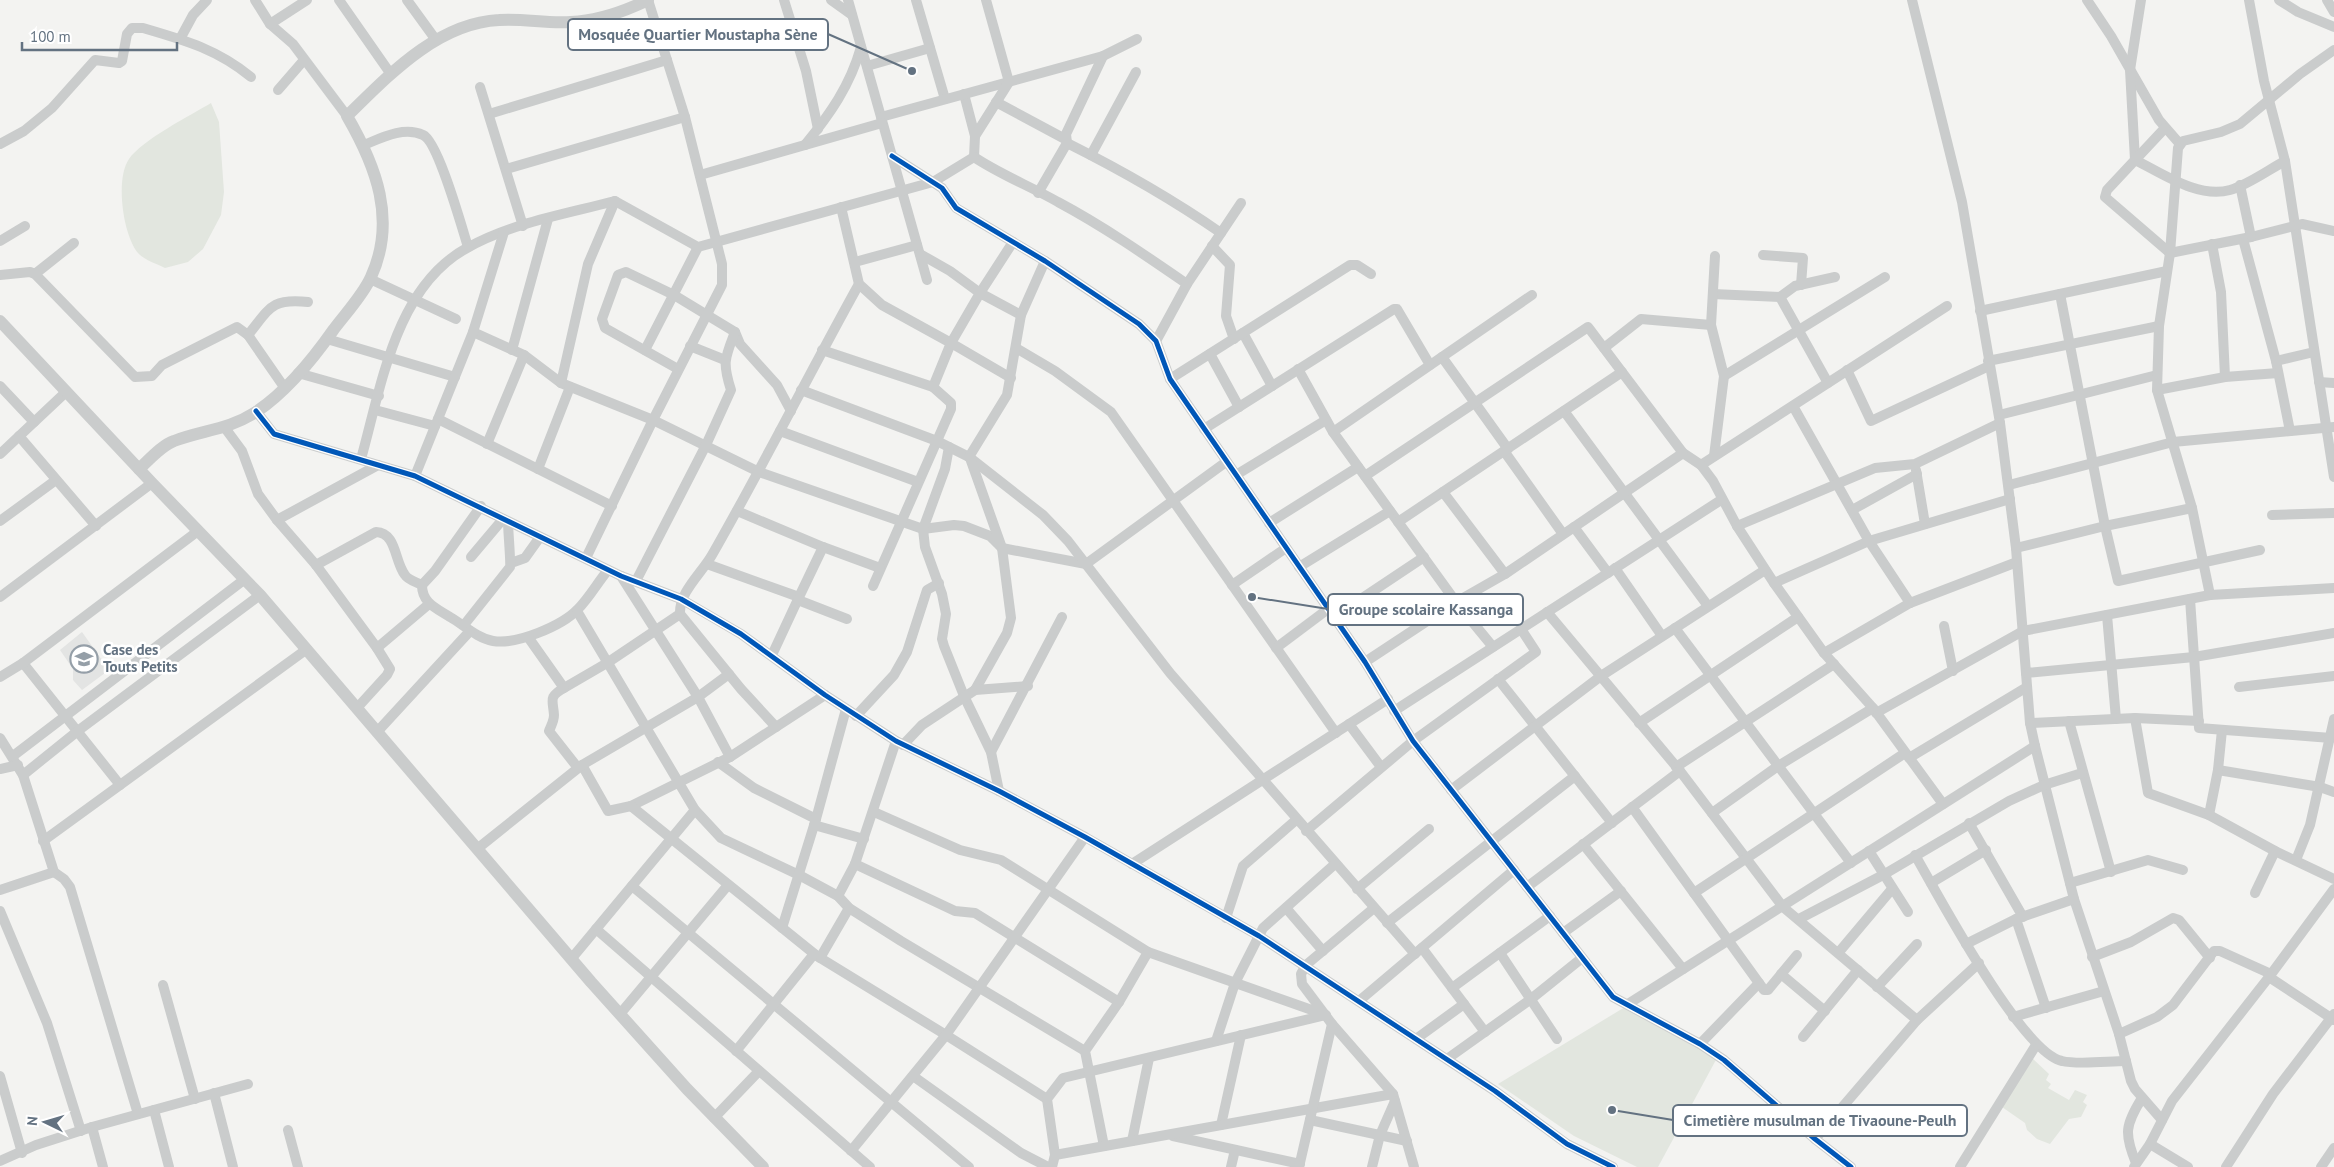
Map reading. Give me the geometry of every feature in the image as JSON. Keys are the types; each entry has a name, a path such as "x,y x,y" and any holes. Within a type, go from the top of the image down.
{"street":[{"path":"180,39 193,15 207,0"},
{"path":"138,469 172,441 225,428 256,412 284,387 326,339 370,279 382,247 382,217 378,187 373,166 364,145 347,116 293,44 270,24 255,0"},
{"path":"270,24 307,0"},
{"path":"339,0 390,73"},
{"path":"407,0 436,40"},
{"path":"347,116 390,73 436,40 464,27 499,20 572,22 619,12 648,0 685,117 722,264 722,285 678,369 586,558"},
{"path":"784,0 806,71 818,130"},
{"path":"831,0 852,15"},
{"path":"848,0 927,280"},
{"path":"916,0 945,99"},
{"path":"975,136 1009,82 986,0"},
{"path":"1912,0 1962,202 2000,419 2016,548 2030,723 2035,746 2074,899 2119,1034 2135,1089 2162,1120"},
{"path":"2087,0 2165,128 2180,143"},
{"path":"2135,160 2130,70 2133,41 2141,0"},
{"path":"2249,0 2269,99 2285,161 2319,382 2330,427 2334,477"},
{"path":"2280,0 2298,12 2334,27"},
{"path":"2327,0 2334,12"},
{"path":"0,144 24,131 52,108 95,60 119,63 122,60 127,34 132,28 143,28 207,48 236,64 251,77"},
{"path":"700,175 805,145 945,99 1103,56 1137,39"},
{"path":"805,145 818,130 849,83 861,47"},
{"path":"867,66 930,48"},
{"path":"2180,143 2232,128 2247,119 2269,99 2334,50"},
{"path":"1038,193 1066,141 1103,56"},
{"path":"278,90 304,60"},
{"path":"489,114 667,60"},
{"path":"1090,155 1136,72"},
{"path":"480,86 523,226"},
{"path":"964,94 975,136 974,157"},
{"path":"996,102 1172,200 1221,233"},
{"path":"506,169 685,117"},
{"path":"2165,128 2107,190 2105,197 2170,253"},
{"path":"364,145 398,133 422,134 430,139 468,247"},
{"path":"2180,143 2170,253 2160,326 2157,390 2192,508 2210,595"},
{"path":"892,156 942,188 956,208 1045,261 1139,324 1156,341 1170,379 1364,662 1413,741 1613,997 1700,1044 1724,1060 1815,1139 1851,1167"},
{"path":"361,460 399,329 414,300 428,281 457,254 468,247 523,226 615,201 698,247 933,182 974,157"},
{"path":"974,157 998,173 1102,227 1187,284"},
{"path":"2135,160 2198,189 2214,192 2231,190 2285,161"},
{"path":"2240,185 2247,238 2276,361 2290,431"},
{"path":"538,469 566,385 588,264 615,201"},
{"path":"1156,341 1187,284 1241,203"},
{"path":"841,207 859,284 882,306 1011,378"},
{"path":"512,350 548,219"},
{"path":"2170,253 2247,238 2296,225 2307,224 2334,231"},
{"path":"0,241 25,226"},
{"path":"415,476 473,332 504,232"},
{"path":"933,388 951,343 1013,242"},
{"path":"35,274 74,243"},
{"path":"2212,244 2223,316 2225,377"},
{"path":"1212,246 1230,265 1226,316 1272,386"},
{"path":"645,350 698,247"},
{"path":"855,262 918,250 950,270 980,293 1021,315"},
{"path":"1763,255 1803,258 1801,285"},
{"path":"1714,456 1724,376 1711,325 1715,256"},
{"path":"970,457 1007,395 1021,315 1045,261"},
{"path":"1170,379 1350,265 1357,265 1371,274"},
{"path":"1980,311 2167,271"},
{"path":"0,275 30,272 35,274 135,377 152,376 162,365 237,327 248,335 284,387"},
{"path":"678,369 603,324 602,319 618,275 626,272 674,295 734,332 740,344 777,385 790,411"},
{"path":"1724,376 1885,276"},
{"path":"1713,294 1780,298 1795,286 1835,277"},
{"path":"370,279 456,320"},
{"path":"776,727 729,674 680,614 681,599 707,564 737,511 859,284"},
{"path":"2060,294 2105,526 2118,581 2260,550"},
{"path":"1333,432 1532,295"},
{"path":"1780,298 1828,382"},
{"path":"248,335 272,305 287,300 308,302"},
{"path":"1701,465 1947,306"},
{"path":"1204,429 1394,309 1398,309 1430,365"},
{"path":"1604,348 1641,319 1711,325"},
{"path":"0,321 138,469 260,595 620,1014 714,1118 763,1167"},
{"path":"1847,370 1872,421 1989,364 2070,344 2160,326"},
{"path":"1365,476 1588,327 1683,454 1701,465 1713,481 1721,500 1737,526 1798,617 1824,653 1874,711 1944,804"},
{"path":"473,332 524,355 566,385 653,420 759,472 901,523 924,529 954,525 964,526 990,536 1002,548 1086,564 1226,462"},
{"path":"636,581 706,445 731,390 725,360 734,332"},
{"path":"326,339 455,377"},
{"path":"690,346 725,360"},
{"path":"1016,348 1055,371 1111,412 1336,733"},
{"path":"822,350 933,388 951,403 951,409 873,586"},
{"path":"2276,361 2314,352"},
{"path":"1210,354 1239,407"},
{"path":"487,444 524,355"},
{"path":"1442,357 1563,534"},
{"path":"1298,369 1333,432 1456,602 1494,647"},
{"path":"1398,522 1622,372"},
{"path":"2157,390 2225,377 2278,372"},
{"path":"298,373 379,396"},
{"path":"1852,510 2000,419 2080,395 2157,375"},
{"path":"2319,382 2334,383"},
{"path":"0,386 34,422"},
{"path":"801,390 937,441 970,457 1043,515 1086,564 1170,674 1374,908 1452,988 1485,1032"},
{"path":"0,454 66,392"},
{"path":"1792,406 1869,541 1910,603"},
{"path":"375,410 436,423 487,444 612,506"},
{"path":"1564,411 1708,606"},
{"path":"256,412 274,434 415,476 481,506 608,570 681,599 772,655 825,695 900,743 999,791 1085,837 1259,936 1447,1059 1567,1144 1614,1167"},
{"path":"1236,475 1326,420"},
{"path":"2009,485 2173,442 2330,427"},
{"path":"225,428 242,451 258,494 277,520 316,565 377,648 390,669 387,675 357,708"},
{"path":"780,431 918,482"},
{"path":"19,436 96,526"},
{"path":"949,447 945,469 924,529 925,547 939,584 946,614 942,639 964,696 992,752 999,791"},
{"path":"1364,662 1456,602 1505,574 1683,454"},
{"path":"970,457 1002,548 1011,618 1007,633 974,690"},
{"path":"277,520 378,465"},
{"path":"1269,523 1358,467"},
{"path":"1737,526 1875,468 1916,469"},
{"path":"1916,469 1925,524"},
{"path":"0,522 56,480"},
{"path":"0,597 152,483"},
{"path":"1443,492 1505,574"},
{"path":"1774,583 1869,541 2010,499"},
{"path":"1394,711 1721,500"},
{"path":"481,506 435,571 422,585 422,594 429,604 467,628 495,641 528,637 550,628 577,610 608,570"},
{"path":"2016,548 2105,526 2192,508"},
{"path":"737,511 880,568"},
{"path":"1299,568 1390,511"},
{"path":"2272,515 2334,512"},
{"path":"471,557 506,520"},
{"path":"506,520 508,550 512,563"},
{"path":"1574,527 1612,570 1662,636"},
{"path":"0,677 23,663 198,531"},
{"path":"316,565 376,532 383,532 389,537 404,574 422,585"},
{"path":"377,732 467,628 512,563 525,558 540,537"},
{"path":"772,655 822,546"},
{"path":"1232,585 1286,548"},
{"path":"1276,648 1424,558"},
{"path":"1824,653 1910,603 2017,562"},
{"path":"707,564 798,598 847,619"},
{"path":"1451,790 1601,676 1765,570"},
{"path":"621,576 698,697 730,757"},
{"path":"0,770 245,579"},
{"path":"856,716 894,675 907,652 927,590 939,584"},
{"path":"1712,813 1778,766 1874,711 1953,671 2023,631 2210,595 2334,588"},
{"path":"23,775 79,730 260,595"},
{"path":"2190,599 2199,728 2331,738"},
{"path":"377,648 429,604"},
{"path":"577,610 695,810 721,838 838,896 849,908 1085,1051"},
{"path":"1547,612 1678,769 1783,907 1839,952 1917,1020"},
{"path":"680,614 608,663 554,693 552,700 554,716 549,731 580,766 608,811 630,806 730,757 825,695"},
{"path":"2107,615 2116,719"},
{"path":"992,752 1028,686 1062,617"},
{"path":"1639,723 1798,617"},
{"path":"1944,626 1953,671"},
{"path":"1675,628 1851,863"},
{"path":"1306,831 1413,741 1536,652 1521,629"},
{"path":"2026,673 2194,657 2334,633"},
{"path":"528,637 564,688"},
{"path":"43,841 307,649"},
{"path":"23,663 79,730 120,785"},
{"path":"1527,887 1612,823 1678,769 1745,722 1834,664"},
{"path":"477,849 580,766 698,697 729,674"},
{"path":"2239,687 2334,676"},
{"path":"1498,679 1612,823"},
{"path":"838,896 855,864 900,743 922,725 974,690 1028,686"},
{"path":"1694,893 1907,756 2027,686"},
{"path":"1132,864 1388,699"},
{"path":"782,928 815,822 846,709"},
{"path":"2030,723 2135,718 2199,722"},
{"path":"2135,718 2148,793 2209,815 2275,851 2334,878"},
{"path":"2296,860 2310,825 2334,720"},
{"path":"2069,721 2111,872"},
{"path":"1349,724 1381,767"},
{"path":"2209,815 2218,770 2222,730"},
{"path":"0,738 23,775 54,872 64,878 70,887 138,1114"},
{"path":"1628,1004 2035,746"},
{"path":"718,762 754,788 815,822 864,839"},
{"path":"2218,770 2320,787 2334,792"},
{"path":"1799,919 1883,875 2008,801 2044,785 2082,772"},
{"path":"1387,922 1575,776"},
{"path":"630,806 817,956 1047,1099"},
{"path":"1632,807 1764,990 1768,990 1797,955"},
{"path":"572,958 695,810"},
{"path":"874,812 960,850 1001,860 1148,952 1326,1015"},
{"path":"1226,918 1243,866 1296,820"},
{"path":"1969,823 1986,850 2019,918 2046,1008"},
{"path":"1357,889 1429,829"},
{"path":"851,1151 946,1035 1016,938 1085,837"},
{"path":"1583,844 1683,969"},
{"path":"1931,883 1986,850"},
{"path":"1869,851 1908,912"},
{"path":"2254,893 2275,851"},
{"path":"1915,856 1966,944 2013,1017 2036,1044 2060,1061 2126,1061"},
{"path":"2070,883 2148,860 2184,870"},
{"path":"855,864 955,911 975,913 1119,1002"},
{"path":"1216,1041 1235,982 1263,928 1335,864"},
{"path":"1359,1001 1514,870"},
{"path":"0,890 54,872"},
{"path":"620,1014 728,885"},
{"path":"632,886 775,1003 969,1167"},
{"path":"1839,952 1892,889"},
{"path":"2135,1165 2150,1144 2172,1101 2270,976 2334,889"},
{"path":"1563,933 1621,892"},
{"path":"1966,944 2019,918 2074,899"},
{"path":"736,1051 817,956 849,908"},
{"path":"1286,908 1323,951"},
{"path":"1374,908 1306,966 1302,974 1302,984 1332,1024 1394,1097 1414,1167"},
{"path":"0,911 47,1023 81,1131"},
{"path":"1452,988 1550,916"},
{"path":"2092,957 2131,942 2173,918 2179,920 2210,958"},
{"path":"596,928 870,1167"},
{"path":"1877,987 1917,944"},
{"path":"2119,1034 2157,1017 2173,1005 2214,951 2220,951 2270,976 2333,1018 2273,1094 2226,1167"},
{"path":"1104,1146 1085,1051 1119,1002 1148,952"},
{"path":"1500,953 1557,1039"},
{"path":"1447,1059 1531,999 1582,958"},
{"path":"1815,1139 1917,1020 1979,963"},
{"path":"1803,1037 1858,970"},
{"path":"1781,974 1825,1010"},
{"path":"1700,1044 1759,983"},
{"path":"163,985 195,1098"},
{"path":"2013,1017 2104,991"},
{"path":"1416,1039 1464,1004"},
{"path":"1052,1167 1055,1155 1047,1099 1063,1078 1326,1015"},
{"path":"1167,1134 1299,1166 1332,1024"},
{"path":"1221,1124 1241,1035"},
{"path":"1961,1167 2036,1044"},
{"path":"1132,1141 1149,1058"},
{"path":"714,1118 759,1071"},
{"path":"0,1076 22,1153"},
{"path":"913,1076 1021,1153 1048,1167"},
{"path":"0,1161 22,1153 36,1145 92,1127 248,1084"},
{"path":"214,1093 233,1167"},
{"path":"1055,1155 1313,1108 1394,1097"},
{"path":"1372,1167 1380,1135 1394,1097"},
{"path":"2135,1165 2128,1143 2127,1128 2129,1119 2142,1098"},
{"path":"154,1110 169,1167"},
{"path":"1310,1120 1406,1141"},
{"path":"92,1127 103,1167"},
{"path":"288,1130 298,1167"},
{"path":"2150,1144 2188,1167"},
{"path":"2321,1167 2334,1148"},
{"path":"1231,1167 1235,1150"}],"shaded area":[{"path":"211,103 219,122 224,192 221,215 203,249 188,262 165,268 151,262 138,253 128,234 122,193 122,180 125,168 129,159 144,144 167,128"},
{"name":"Case des Touts Petits","path":"82,632 109,670 82,690 73,680 73,669 60,650"},
{"path":"1625,1007 1717,1058 1658,1167 1637,1167 1574,1136 1498,1084"},
{"path":"2032,1058 2049,1074 2046,1080 2051,1084 2048,1088 2069,1100 2075,1090 2087,1095 2083,1102 2087,1105 2081,1117 2069,1119 2050,1144 2037,1139 2027,1130 2025,1123 2002,1107"}],"cycle path":[{"path":"892,156 942,188 956,208 1045,261 1139,324 1156,341 1170,379 1365,662 1413,741 1613,997 1700,1044 1724,1060 1815,1139 1851,1167"},
{"path":"256,411 274,434 415,476 621,576 681,599 741,634 825,695 896,741 999,791 1085,837 1259,936 1495,1091 1567,1144 1613,1167"}],"place":[{"name":"Mosquée Quartier Moustapha Sène","path":"912,71"},
{"name":"Groupe scolaire Kassanga","path":"1252,597"},
{"name":"Case des Touts Petits","path":"84,659"},
{"name":"Cimetière musulman de Tivaoune-Peulh","path":"1612,1110"}]}
